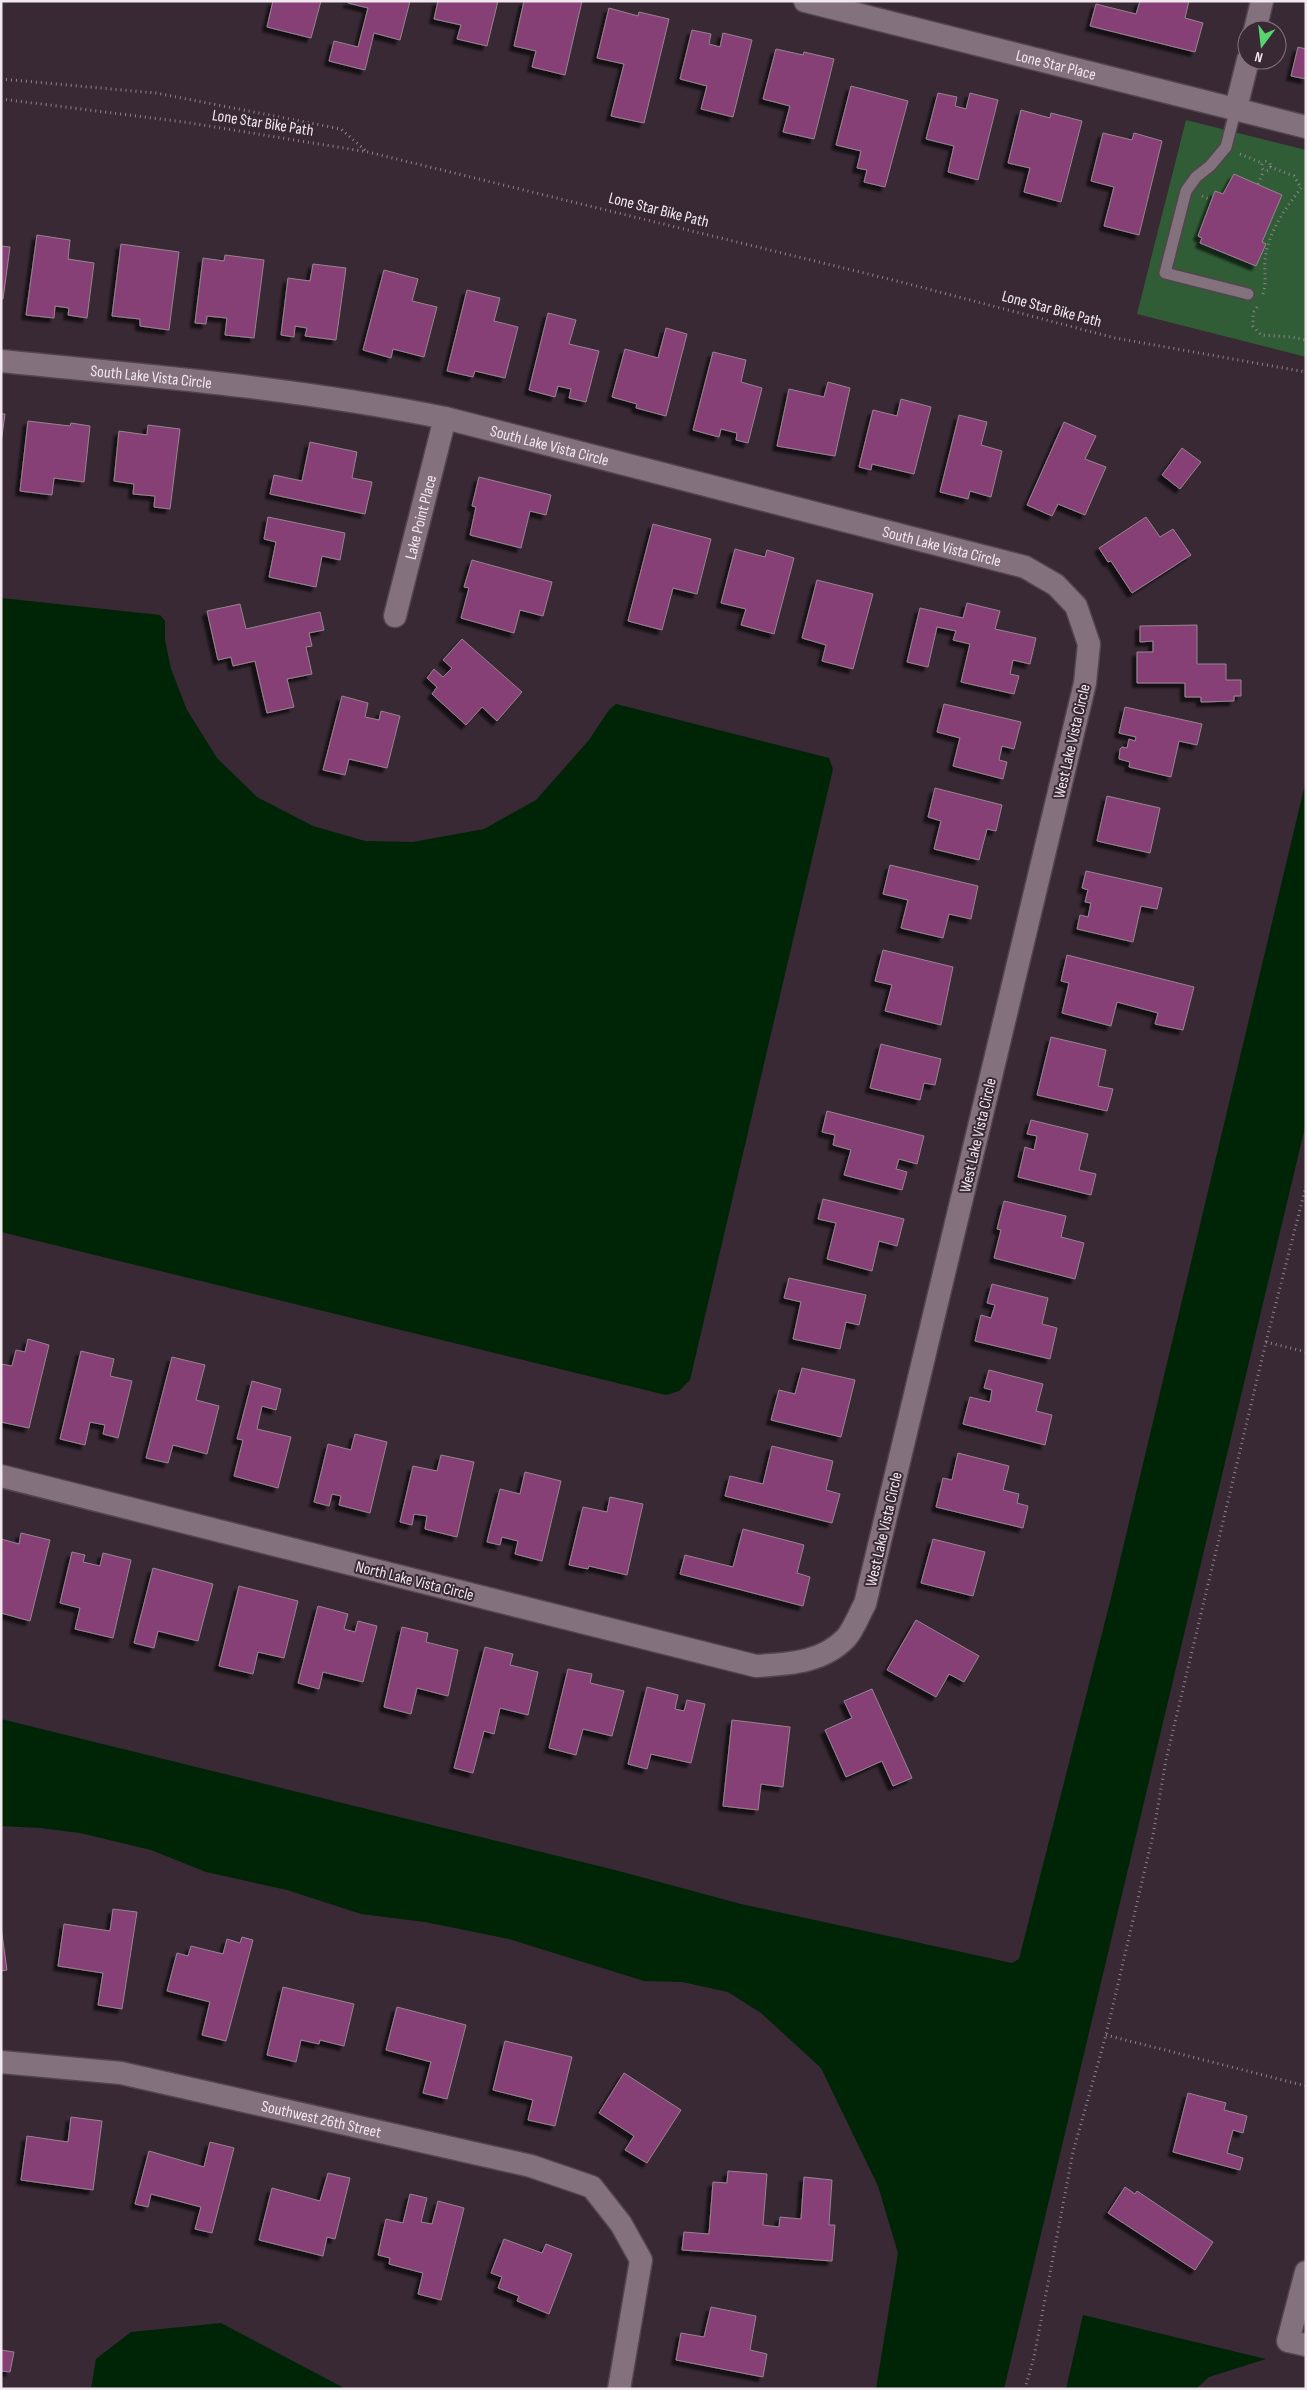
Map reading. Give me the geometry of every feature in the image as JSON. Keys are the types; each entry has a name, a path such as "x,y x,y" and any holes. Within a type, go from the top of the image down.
{"street":[{"name":"Lone Star Place","path":"805,1 1306,127"},
{"path":"1257,20 1262,1"},
{"path":"1236,108 1246,70"},
{"name":"South Lake Vista Circle","path":"1,361 187,380 378,404 445,418 1025,567 1056,585 1076,606"},
{"name":"Lake Point Place","path":"395,616 445,418"},
{"name":"West Lake Vista Circle","path":"828,1652 847,1637 865,1604 1083,693 1089,644 1076,606"},
{"name":"North Lake Vista Circle","path":"1,1476 756,1666 800,1664 828,1652"},
{"name":"Southwest 26th Street","path":"1,2062 121,2073 532,2166 592,2187 621,2224 641,2260 619,2389"},
{"path":"1297,2343 1306,2272"}],"lane":[{"path":"1236,108 1226,146 1210,166 1196,177 1186,191 1165,273 1248,294"}],"path":[{"path":"1,79 156,93 341,129 368,152"},
{"name":"Lone Star Bike Path","path":"1,99 184,122 368,152 896,280 1115,338 1306,372"},
{"path":"1240,154 1262,163 1268,162 1270,167 1294,176 1304,188 1273,231 1265,260 1265,287 1252,320 1256,332 1261,335 1306,340"},
{"path":"1262,163 1264,170"},
{"path":"1258,184 1264,170 1270,167"},
{"path":"1294,176 1297,172"},
{"path":"1202,196 1211,200"},
{"path":"1025,2389 1034,2357 1073,2152 1106,2035 1152,1835 1166,1760 1266,1342 1306,1186"},
{"path":"1266,1342 1306,1352"},
{"path":"1106,2035 1306,2086"}],"shaded area":[{"path":"1186,120 1306,150 1306,357 1137,314"},
{"path":"1,598 160,615 165,621 165,640 171,669 187,710 217,758 257,797 313,826 365,841 413,842 484,829 536,800 589,740 609,710 616,704 829,758 833,769 690,1380 679,1391 666,1395 1,1232"},
{"path":"1306,780 1306,1123 1004,2389 876,2389 898,2253 878,2186 821,2068 761,2013 728,1992 682,1982 644,1981 509,1939 425,1922 361,1914 287,1890 206,1872 151,1850 80,1833 1,1826 1,1719 615,1870 741,1904 1012,1963 1019,1959 1112,1594"},
{"path":"1083,2315 1266,2359 1209,2377 1196,2389 1066,2389"},
{"path":"221,2323 346,2389 91,2389 96,2359 131,2332"}],"building":[{"path":"273,1 321,1 311,38 267,27"},
{"path":"348,1 410,1 400,40 374,33 365,70 329,61 334,41 358,47 368,8 348,3"},
{"path":"438,1 498,1 487,46 457,39 461,25 434,19"},
{"path":"524,1 582,1 565,75 532,67 536,51 514,46"},
{"path":"1140,1 1189,1 1185,18 1203,23 1195,52 1090,26 1096,4 1136,14"},
{"path":"609,8 638,16 639,12 669,19 644,123 611,116 624,64 597,58"},
{"path":"692,30 711,34 709,44 720,47 723,33 752,40 733,117 701,109 707,86 680,79"},
{"path":"1298,47 1306,49 1306,79 1291,76"},
{"path":"776,49 803,55 804,52 834,59 814,139 783,132 790,106 763,99"},
{"path":"851,86 908,101 885,187 864,182 867,170 857,168 861,151 836,145"},
{"path":"938,93 957,97 955,106 966,109 970,93 998,100 978,180 948,172 954,146 926,139"},
{"path":"1021,110 1050,118 1051,113 1082,121 1061,202 1024,192 1030,168 1008,163"},
{"path":"1103,133 1132,140 1134,133 1162,141 1139,235 1104,226 1114,187 1091,181"},
{"path":"1234,174 1282,195 1262,242 1266,244 1256,266 1200,243 1202,238 1198,236 1215,191 1223,194"},
{"path":"37,235 70,240 68,259 94,263 87,318 68,315 69,308 55,306 54,318 26,315"},
{"path":"121,244 179,252 169,330 140,326 140,319 112,316"},
{"path":"1,246 10,247 3,299 1,299"},
{"path":"225,255 264,260 254,338 225,335 227,318 207,316 206,324 195,323 203,258 224,261"},
{"path":"313,264 346,268 336,340 305,336 307,328 295,326 294,337 281,335 288,278 310,281"},
{"path":"384,270 418,279 412,301 437,307 424,357 393,349 391,358 363,350"},
{"path":"467,290 500,298 494,321 518,327 505,378 475,371 473,377 447,371"},
{"path":"548,313 576,320 569,344 599,351 586,402 569,398 571,389 558,386 555,397 529,390"},
{"path":"666,328 687,334 666,416 636,408 637,404 612,397 625,349 658,358"},
{"path":"713,352 746,360 741,382 762,388 748,443 736,440 737,433 721,429 719,437 693,430"},
{"path":"828,382 850,388 835,456 777,446 789,389 824,397"},
{"path":"901,399 931,407 914,474 872,464 871,470 859,467 873,410 897,416"},
{"path":"1,414 5,414 1,443"},
{"path":"959,415 987,422 981,445 1002,451 991,497 970,491 968,499 940,492"},
{"path":"28,421 70,426 71,423 90,426 84,482 54,478 52,495 20,491"},
{"path":"1064,422 1096,436 1085,459 1106,467 1085,515 1058,504 1052,516 1027,505"},
{"path":"148,425 180,429 170,509 154,507 155,496 133,494 134,484 114,481 119,431 147,435"},
{"path":"310,442 357,452 352,478 372,482 365,514 270,494 274,475 302,481"},
{"path":"1182,448 1201,462 1180,489 1162,475"},
{"path":"479,477 551,495 546,515 530,511 521,548 470,535 476,507 472,506"},
{"path":"268,517 345,533 340,560 322,556 316,587 269,577 276,542 264,539"},
{"path":"1146,517 1160,537 1173,529 1191,555 1132,593 1111,561 1108,562 1099,548"},
{"path":"653,524 711,539 697,594 673,588 662,630 628,621"},
{"path":"735,549 765,557 767,550 794,558 774,634 741,625 746,609 721,603"},
{"path":"472,560 552,582 543,616 520,610 514,633 461,618 469,588 464,587"},
{"path":"817,580 873,594 853,669 822,661 826,645 802,638"},
{"path":"967,603 1000,611 995,629 1036,638 1030,664 1013,660 1010,674 1019,676 1014,694 961,682 970,644 953,640 956,631 937,627 928,667 907,662 920,608 963,618"},
{"path":"240,604 246,629 320,612 324,630 309,633 312,646 306,647 312,674 287,679 294,707 267,713 255,661 233,666 231,657 218,660 207,611"},
{"path":"1197,625 1197,664 1226,664 1226,680 1241,680 1241,696 1234,696 1234,701 1201,702 1201,697 1185,697 1185,683 1137,683 1137,652 1153,652 1153,641 1140,642 1140,626"},
{"path":"462,639 522,692 497,721 482,707 466,725 432,694 437,687 427,678 434,669 443,677 452,668 443,660"},
{"path":"342,696 368,703 365,717 379,720 381,711 400,716 387,768 349,759 345,775 323,770"},
{"path":"944,704 1021,722 1014,749 1002,746 999,760 1007,762 1003,779 953,766 960,738 937,732"},
{"path":"1125,707 1202,724 1197,745 1179,741 1171,777 1129,767 1130,762 1119,759 1120,749 1122,747 1127,748 1129,739 1135,741 1136,737 1119,733"},
{"path":"935,788 1002,805 996,831 987,829 979,860 934,849 941,821 928,817"},
{"path":"1107,796 1160,808 1150,853 1097,841"},
{"path":"890,865 978,886 971,919 949,914 943,938 901,928 908,900 883,894"},
{"path":"1086,871 1162,888 1157,909 1141,906 1133,942 1077,929 1080,915 1088,917 1091,903 1085,902 1088,890 1082,888"},
{"path":"883,950 953,967 941,1025 885,1011 892,985 875,981"},
{"path":"1067,955 1194,987 1183,1030 1155,1024 1158,1013 1117,1002 1111,1026 1062,1013 1069,983 1061,981"},
{"path":"1051,1037 1106,1050 1098,1086 1113,1089 1107,1111 1037,1095"},
{"path":"881,1044 941,1059 935,1085 924,1083 920,1100 870,1088"},
{"path":"827,1111 924,1136 917,1164 899,1159 896,1169 907,1172 902,1190 844,1175 851,1150 833,1145 835,1135 822,1132"},
{"path":"1031,1120 1088,1134 1079,1170 1096,1174 1091,1195 1018,1177 1025,1147 1034,1150 1037,1136 1027,1134"},
{"path":"823,1199 904,1219 897,1246 879,1241 872,1271 827,1259 836,1223 818,1219"},
{"path":"1004,1201 1066,1216 1061,1237 1084,1243 1075,1279 994,1258 1001,1230 997,1229"},
{"path":"789,1278 866,1295 859,1325 846,1322 840,1349 793,1339 801,1302 784,1298"},
{"path":"992,1284 1048,1298 1042,1324 1057,1328 1050,1359 975,1341 981,1315 991,1318 995,1305 987,1303"},
{"path":"28,1339 49,1345 29,1428 1,1422 1,1364 12,1366 16,1350 25,1352"},
{"path":"81,1351 114,1359 110,1376 132,1381 118,1438 103,1434 105,1425 90,1422 85,1445 60,1439"},
{"path":"172,1357 205,1365 196,1400 219,1406 207,1454 173,1445 168,1463 146,1458"},
{"path":"802,1368 855,1380 841,1437 771,1420 779,1390 795,1394"},
{"path":"989,1370 1043,1384 1036,1411 1052,1415 1045,1445 963,1424 970,1397 990,1402 992,1390 984,1388"},
{"path":"252,1381 281,1389 276,1410 262,1406 257,1429 291,1437 278,1488 234,1476 243,1440 237,1439"},
{"path":"355,1434 387,1442 370,1513 339,1505 341,1496 332,1494 329,1506 314,1502 328,1444 351,1450"},
{"path":"772,1446 833,1461 826,1490 840,1494 832,1523 725,1496 730,1476 763,1484"},
{"path":"958,1453 1009,1466 1003,1490 1019,1494 1017,1503 1028,1506 1023,1528 936,1507 943,1478 952,1480"},
{"path":"441,1455 474,1462 457,1537 425,1529 427,1516 414,1514 412,1525 400,1522 413,1466 437,1471"},
{"path":"525,1472 561,1481 542,1561 515,1554 518,1541 502,1537 500,1545 487,1542 500,1489 520,1494"},
{"path":"610,1497 643,1504 627,1575 589,1566 588,1569 569,1565 583,1507 607,1512"},
{"path":"743,1529 804,1545 797,1573 810,1577 803,1606 680,1574 685,1555 733,1567"},
{"path":"21,1533 50,1540 30,1621 1,1613 1,1539 19,1544"},
{"path":"933,1539 985,1552 973,1596 921,1583"},
{"path":"72,1552 85,1555 83,1562 100,1566 103,1553 131,1560 113,1638 75,1629 80,1608 60,1603"},
{"path":"153,1568 213,1584 198,1641 158,1631 154,1648 134,1643"},
{"path":"239,1586 298,1601 284,1658 258,1652 253,1674 219,1666"},
{"path":"318,1606 348,1614 344,1629 355,1632 358,1621 377,1626 363,1682 323,1672 319,1689 298,1683"},
{"path":"916,1620 979,1656 964,1682 949,1674 936,1697 887,1670"},
{"path":"402,1627 428,1633 426,1642 458,1650 448,1696 417,1688 411,1714 384,1707"},
{"path":"485,1647 513,1654 510,1665 538,1672 528,1715 500,1708 494,1734 484,1731 473,1773 454,1768"},
{"path":"568,1669 592,1674 590,1683 624,1691 612,1736 583,1729 576,1755 549,1748"},
{"path":"647,1687 678,1695 675,1709 684,1711 687,1700 705,1704 691,1763 651,1754 647,1769 628,1764"},
{"path":"872,1689 912,1778 893,1786 882,1761 846,1777 825,1730 852,1718 844,1701"},
{"path":"732,1720 790,1727 783,1787 761,1784 758,1810 723,1806"},
{"path":"113,1909 137,1912 122,2009 98,2005 103,1973 58,1966 64,1924 110,1931"},
{"path":"1,1927 7,1970 1,1971"},
{"path":"242,1937 253,1940 226,2041 202,2035 210,2002 167,1991 177,1953 188,1956 191,1946 223,1954 227,1939 240,1943"},
{"path":"283,1987 354,2004 344,2046 320,2040 319,2044 301,2040 296,2062 267,2055"},
{"path":"397,2007 466,2025 447,2099 423,2093 431,2062 386,2050"},
{"path":"505,2041 572,2057 555,2126 528,2120 533,2100 493,2090"},
{"path":"624,2073 681,2110 647,2163 625,2150 634,2136 599,2113"},
{"path":"1188,2093 1226,2103 1224,2110 1247,2116 1243,2133 1233,2130 1227,2153 1243,2158 1240,2170 1173,2152"},
{"path":"71,2117 102,2121 93,2190 21,2180 27,2136 68,2142"},
{"path":"210,2142 234,2148 212,2233 195,2229 201,2207 151,2194 148,2207 135,2204 149,2151 204,2167"},
{"path":"728,2171 767,2174 763,2225 779,2227 780,2217 801,2219 804,2177 832,2180 829,2225 835,2225 832,2261 682,2250 684,2232 709,2234 713,2182 727,2183"},
{"path":"328,2173 350,2178 335,2239 327,2237 323,2256 259,2240 272,2188 320,2201"},
{"path":"1125,2187 1135,2194 1137,2191 1213,2242 1195,2270 1108,2213"},
{"path":"410,2194 427,2198 421,2222 432,2224 438,2201 464,2208 441,2300 418,2294 423,2273 389,2264 390,2258 378,2255 386,2219 403,2223"},
{"path":"504,2239 542,2253 546,2244 572,2254 549,2314 517,2301 519,2296 498,2288 502,2277 491,2273"},
{"path":"711,2307 756,2316 750,2350 767,2354 763,2377 676,2360 681,2333 704,2337"},
{"path":"1,2350 14,2352 10,2372 1,2371"}]}
